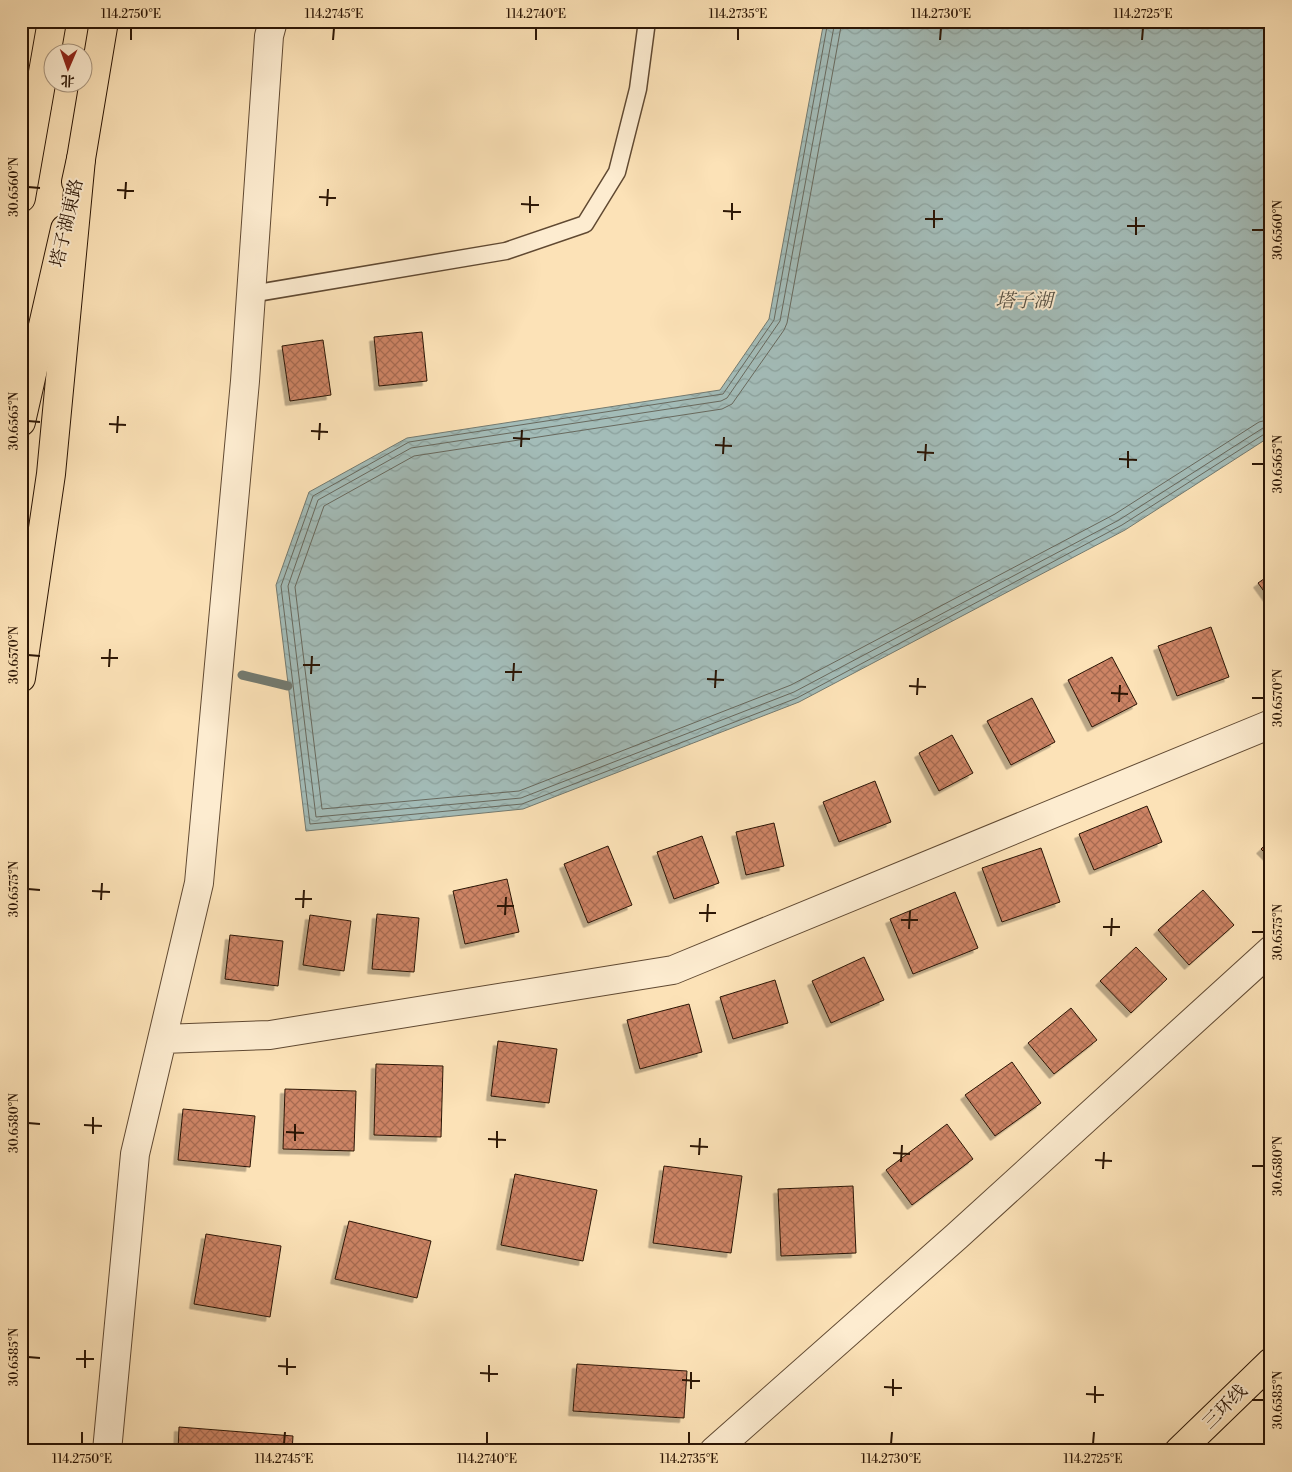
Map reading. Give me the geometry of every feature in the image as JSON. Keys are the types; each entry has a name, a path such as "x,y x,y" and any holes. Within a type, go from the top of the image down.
{"main road":[{"path":"21,198 52,21"},
{"name":"塔子湖東路","path":"21,422 81,159 104,21"},
{"path":"21,146 37,105"},
{"path":"21,678 51,474 81,159"},
{"name":"三环线","path":"1172,1451 1187,1443 1271,1362"}],"street":[{"path":"107,1451 135,1154 199,882 245,381 269,36 273,21"},
{"path":"163,1039 270,1035 673,970 1271,724"},
{"path":"714,1451 958,1236 1271,950"}],"lane":[{"path":"251,294 506,251 584,224 617,172 638,89 646,21"}],"water":[{"name":"塔子湖","path":"824,21 1271,21 1271,436 1125,530 799,702 523,809 306,831 276,585 309,492 407,438 720,390 769,319"}],"building":[{"path":"422,332 427,381 379,386 374,337"},
{"path":"323,340 331,395 290,401 282,346"},
{"path":"1271,574 1271,601 1258,583"},
{"path":"1211,627 1229,677 1177,696 1158,646"},
{"path":"1112,657 1137,704 1092,727 1068,680"},
{"path":"1032,698 1055,742 1011,765 987,721"},
{"path":"952,735 973,773 939,791 919,753"},
{"path":"875,781 891,822 839,842 823,802"},
{"path":"1147,806 1162,842 1094,870 1079,834"},
{"path":"774,823 784,866 746,875 736,832"},
{"path":"702,836 719,883 674,899 657,852"},
{"path":"1271,840 1271,859 1261,849"},
{"path":"608,846 632,905 588,923 564,864"},
{"path":"1041,848 1060,902 1002,922 982,868"},
{"path":"507,879 519,932 465,944 453,891"},
{"path":"1203,890 1234,925 1189,965 1158,930"},
{"path":"955,892 978,948 913,974 890,919"},
{"path":"377,914 419,918 414,972 372,969"},
{"path":"310,915 351,921 344,971 303,965"},
{"path":"230,935 283,941 278,986 225,979"},
{"path":"1136,947 1167,979 1131,1013 1100,981"},
{"path":"864,957 884,1000 831,1023 812,981"},
{"path":"775,980 788,1023 733,1039 720,997"},
{"path":"689,1004 702,1052 640,1069 627,1020"},
{"path":"1071,1008 1097,1040 1054,1074 1028,1043"},
{"path":"498,1041 557,1049 549,1103 491,1096"},
{"path":"1012,1062 1041,1103 995,1136 965,1095"},
{"path":"376,1064 443,1066 441,1137 374,1135"},
{"path":"285,1089 356,1091 354,1151 283,1149"},
{"path":"183,1109 255,1116 250,1167 178,1160"},
{"path":"947,1124 973,1159 912,1205 886,1170"},
{"path":"664,1166 742,1176 731,1253 653,1243"},
{"path":"515,1174 597,1190 583,1261 501,1245"},
{"path":"853,1186 856,1253 781,1256 778,1189"},
{"path":"349,1221 431,1241 417,1298 335,1279"},
{"path":"206,1234 281,1246 270,1317 194,1304"},
{"path":"577,1364 687,1371 684,1418 573,1411"},
{"path":"179,1427 293,1436 292,1451 178,1451"}],"waterway":[{"path":"242,675 288,686"}]}
